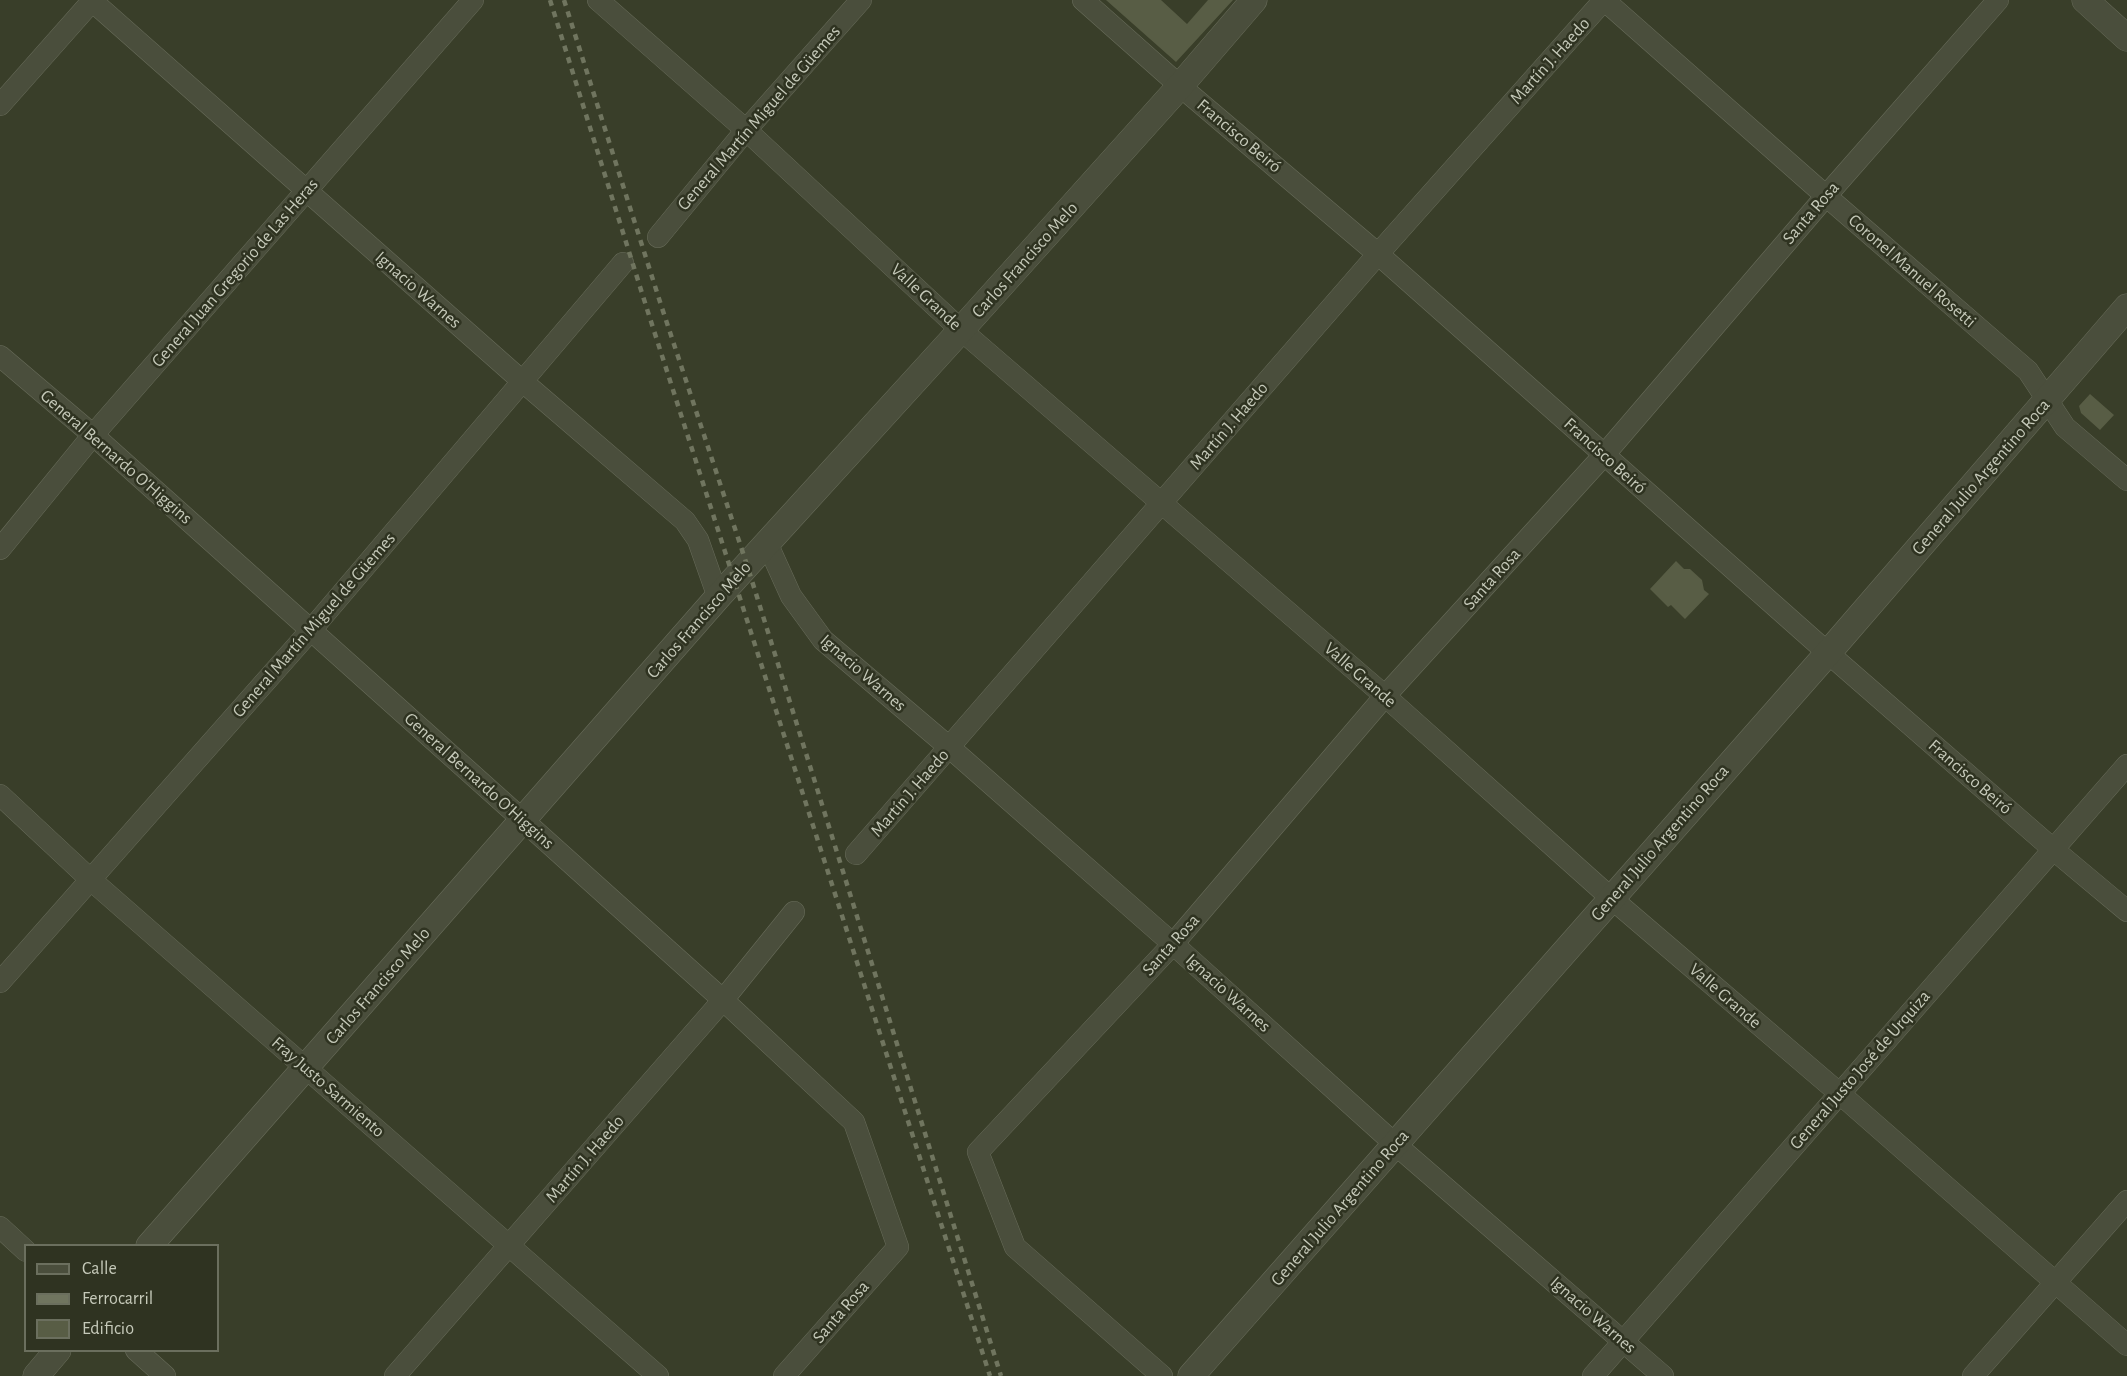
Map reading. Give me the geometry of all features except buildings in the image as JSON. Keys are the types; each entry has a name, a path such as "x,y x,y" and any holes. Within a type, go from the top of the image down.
{"street":[{"name":"Ignacio Warnes","path":"92,0 522,381 685,521 698,540 718,597"},
{"path":"0,105 92,0"},
{"name":"General Juan Gregorio de Las Heras","path":"0,549 93,435 473,0"},
{"name":"Valle Grande","path":"598,0 746,130 961,330 1385,696 1611,898 1839,1093 2127,1345"},
{"name":"General Martín Miguel de Güemes","path":"658,237 746,130 861,0"},
{"name":"Francisco Beiró","path":"1083,0 1180,86 1378,254 1828,653 2127,911"},
{"name":"Carlos Francisco Melo","path":"150,1244 524,821 718,597 961,330 1254,0"},
{"name":"Coronel Manuel Rosetti","path":"1604,0 2028,370 2065,427 2127,480"},
{"name":"Martín J. Haedo","path":"856,854 1378,254 1604,0"},
{"name":"Santa Rosa","path":"1162,1376 1015,1247 978,1152 1173,944 1385,696 1604,455 1998,0"},
{"path":"2085,0 2127,38"},
{"name":"General Martín Miguel de Güemes","path":"0,982 311,630 623,263"},
{"name":"General Julio Argentino Roca","path":"1191,1376 1828,653 2127,307"},
{"name":"General Bernardo O'Higgins","path":"0,356 93,435 524,821 723,1000 854,1122 898,1247"},
{"name":"Ignacio Warnes","path":"766,543 791,596 823,640 949,747 1396,1144 1663,1376"},
{"name":"General Justo José de Urquiza","path":"1593,1376 2127,765"},
{"name":"Fray Justo Sarmiento","path":"0,795 90,879 658,1376"},
{"name":"Martín J. Haedo","path":"395,1376 723,1000 794,912"},
{"path":"1973,1376 2127,1201"},
{"path":"0,1227 24,1249"},
{"name":"Santa Rosa","path":"784,1376 898,1247"},
{"path":"36,1376 56,1352"},
{"path":"138,1352 165,1376"}],"railway":[{"path":"550,0 990,1376"},
{"path":"564,0 747,565 1001,1376"}]}
